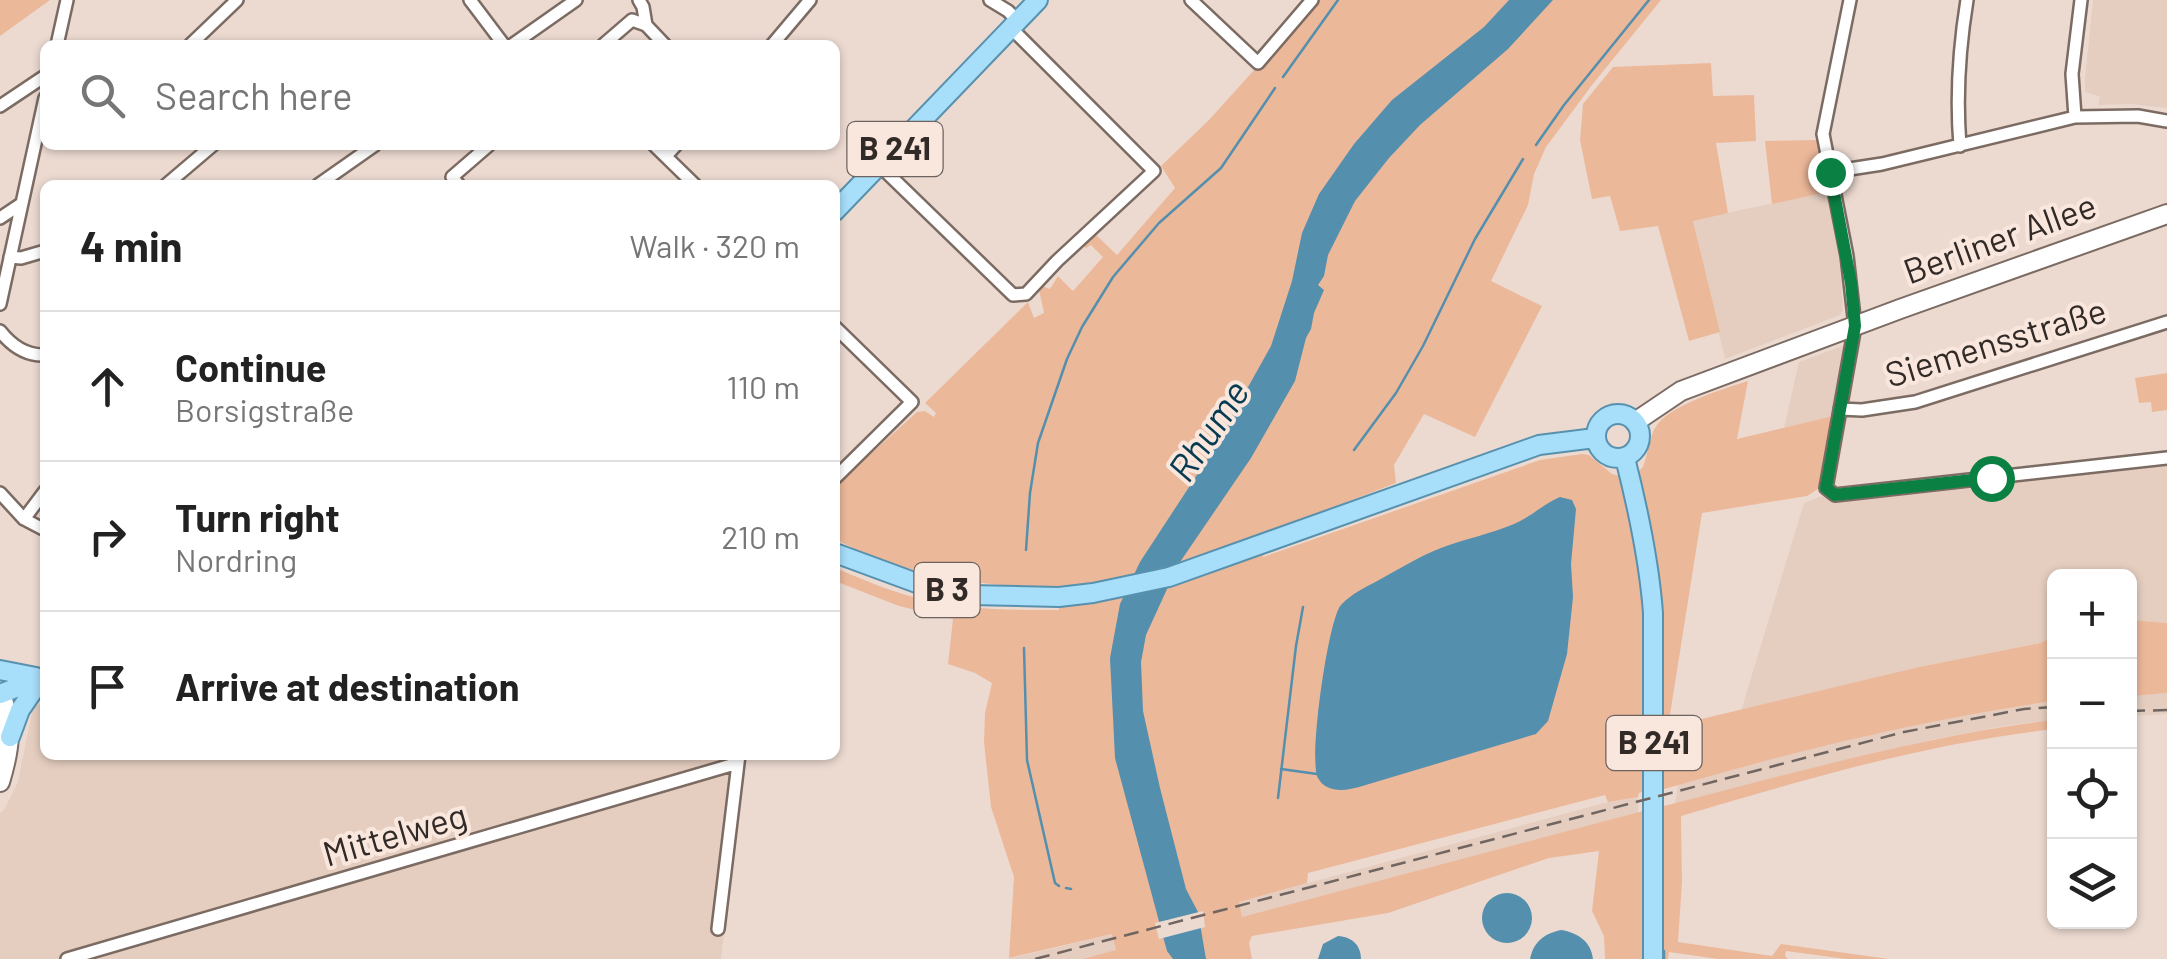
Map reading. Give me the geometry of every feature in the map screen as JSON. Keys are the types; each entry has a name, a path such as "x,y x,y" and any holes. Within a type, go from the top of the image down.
{"main road":[{"name":"B 241","path":"840,206 1038,0"},
{"name":"Berliner Allee","path":"1855,326 2167,214"},
{"name":"B 3","path":"840,555 922,586 970,595 1060,597 1124,588 1170,577 1527,449 1595,438 1598,424 1609,415 1623,414 1635,422 1681,391 1855,326"},
{"path":"1595,438 1603,454 1624,458 1635,450 1640,439 1635,422"},
{"name":"B 241","path":"1624,458 1642,527 1653,612 1654,959"},
{"path":"0,670 40,677"},
{"path":"0,782 10,724 0,693 40,678"},
{"path":"5,747 20,710 40,682"}],"street":[{"path":"57,40 67,0"},
{"path":"195,40 237,0"},
{"path":"470,0 500,40"},
{"path":"519,40 576,0"},
{"path":"639,0 646,25"},
{"path":"776,40 810,0"},
{"path":"879,165 1013,295 1026,294 1154,171 1014,25 1008,11 990,0"},
{"path":"1191,0 1258,63 1312,0"},
{"path":"1850,0 1823,134 1851,283 1855,326 1826,488 1835,495 2167,458"},
{"path":"1960,146 1957,111 1967,0"},
{"path":"2075,117 2072,74 2081,0"},
{"path":"609,40 632,20 646,25 661,40"},
{"path":"0,106 40,79"},
{"path":"1830,172 1882,164 2075,117 2138,116 2167,121"},
{"path":"0,304 40,136"},
{"path":"172,180 207,150"},
{"path":"325,180 368,150"},
{"path":"456,180 483,150"},
{"path":"659,150 691,180"},
{"path":"666,156 671,150"},
{"path":"0,218 21,204"},
{"path":"10,256 22,258 40,253"},
{"name":"Siemensstraße","path":"1840,408 1862,410 1915,402 2167,322"},
{"path":"0,331 20,350 40,356"},
{"path":"840,332 912,402 840,473"},
{"path":"0,493 24,519 40,527"},
{"path":"24,519 40,498"},
{"name":"Mittelweg","path":"68,959 736,760"},
{"path":"718,929 739,760"}],"shaded area":[{"path":"0,0 50,0 0,36"},
{"path":"1317,0 1661,0 1546,147 1534,174 1528,205 1491,281 1542,306 1475,437 1424,414 1394,465 1396,483 1267,533 1263,557 1540,460 1589,455 1620,476 1627,494 1646,596 1645,791 1638,797 1608,802 1605,795 1308,873 1307,883 1239,902 1242,917 1647,810 1647,959 1605,959 1604,936 1592,911 1599,851 1549,858 1388,913 1252,936 1252,959 1082,959 1116,950 1112,934 1009,958 1014,877 991,807 984,742 992,683 948,664 953,619 899,606 840,583 840,570 891,590 942,603 992,609 1059,610 1059,587 1001,585 944,577 888,562 840,542 840,481 917,412 925,411 934,417 936,413 925,403 1028,302 1034,318 1044,313 1039,290 1042,286 1050,289 1058,276 1073,291 1103,257 1091,245 1082,245 1094,233 1117,255 1175,188 1161,166 1255,69 1268,62"},
{"path":"2093,0 2167,0 2167,108 2098,105 2100,97 2085,92"},
{"path":"1711,63 1713,96 1754,95 1756,141 1716,143 1728,213 1693,221 1720,332 1689,341 1658,226 1620,231 1610,196 1592,199 1580,140 1583,104 1613,67"},
{"path":"1817,140 1827,192 1772,204 1765,141"},
{"path":"1827,192 1838,242 1843,310 1840,315 1725,359 1693,220"},
{"path":"1845,345 1833,416 1784,428 1799,362"},
{"path":"2167,373 2167,410 2152,412 2151,402 2139,403 2135,378"},
{"path":"1748,381 1737,439 1833,416 1821,487 1807,496 1702,513 1668,727 2047,640 2047,702 1856,738 1661,790 1659,587 1639,471 1655,428 1672,412"},
{"path":"2167,458 2167,623 2137,621 2137,569 2047,569 2047,640 2040,643 1919,667 1741,711 1804,503 1819,497"},
{"path":"2137,621 2167,623 2167,693 2137,695"},
{"path":"2167,693 2167,714 2137,716 2137,695"},
{"path":"2047,702 2047,721 1935,739 1675,803 1678,785 1766,759 1931,720"},
{"path":"40,704 40,760 746,760 721,959 0,959 0,813 18,782 33,707"},
{"path":"2047,721 2047,730 1912,753 1681,816 1678,942 1772,956 1781,944 1889,959 1846,959 1786,951 1788,959 1718,959 1669,952 1668,959 1660,959 1660,807 1905,746"},
{"path":"1638,797 1638,813 1242,917 1238,902"},
{"path":"1113,934 1117,950 1082,959 1007,959"}],"water":[{"path":"1509,0 1553,0 1508,49 1420,125 1355,201 1318,285 1324,290 1295,381 1251,458 1178,565 1146,635 1141,662 1143,711 1186,889 1198,912 1206,959 1173,959 1167,951 1115,758 1110,658 1120,604 1140,562 1210,455 1271,346 1292,281 1302,233 1319,194 1354,144 1392,100 1484,27"},
{"path":"1560,497 1572,500 1576,509 1571,564 1573,597 1567,654 1548,721 1536,734 1359,787 1336,790 1321,783 1316,767 1317,720 1325,662 1341,605 1425,555 1514,524"},
{"path":"1497,894 1517,894 1531,908 1531,928 1517,942 1497,942 1483,928 1483,908"},
{"path":"1561,930 1583,939 1593,959 1530,959 1540,940"},
{"path":"1338,936 1355,943 1361,959 1318,959 1323,944"}],"pier":[{"path":"1203,911 1205,927 1159,939 1155,923"}],"waterway":[{"path":"1283,77 1338,0"},
{"path":"1536,145 1649,0"},
{"path":"1026,550 1038,443 1082,327 1113,277 1159,223 1221,168 1275,88"},
{"path":"1354,450 1396,393 1475,239 1523,159"},
{"path":"1278,798 1303,607"},
{"path":"1024,648 1027,760 1055,883 1059,886"},
{"path":"1281,769 1317,774"},
{"path":"1066,888 1071,889"},
{"path":"1664,951 1664,959"}],"railway":[{"path":"1035,959 1904,732 2047,707"},
{"path":"2137,711 2167,710"}],"route":[{"path":"1830,172 1855,326 1826,488 1835,495 1991,478"}],"water label":[{"name":"Rhume","path":"1209,431"}]}
